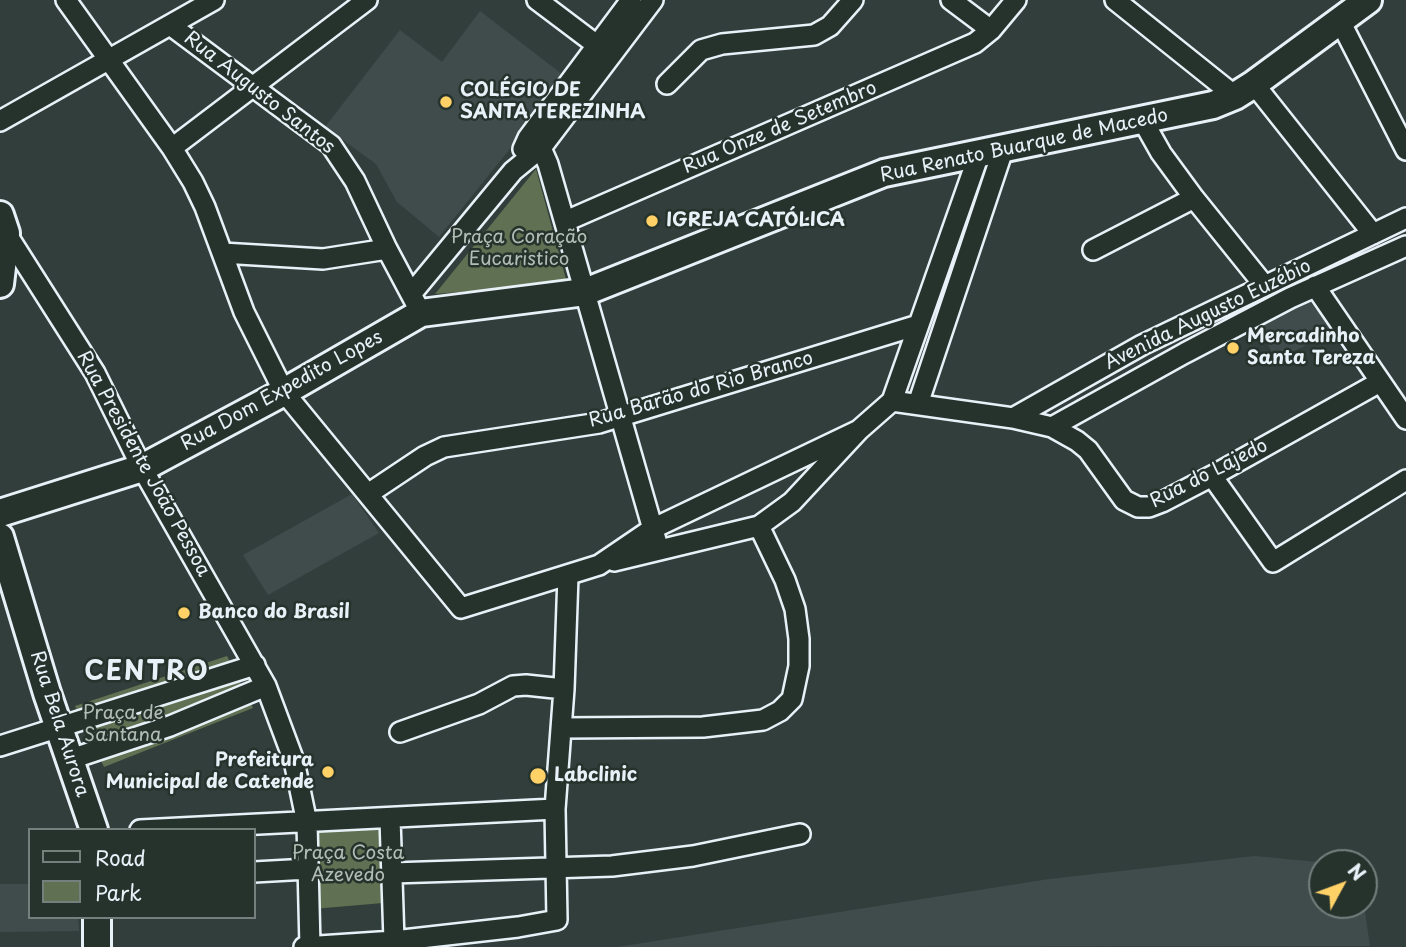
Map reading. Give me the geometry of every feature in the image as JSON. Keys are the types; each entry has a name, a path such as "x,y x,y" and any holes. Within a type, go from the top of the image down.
{"street":[{"path":"66,0 172,148 205,206 244,312 284,392 461,608 599,565 759,526 792,502 859,430 892,401 918,325 991,152"},
{"path":"0,121 214,0"},
{"path":"172,148 367,0"},
{"path":"537,0 604,50"},
{"path":"604,50 631,0"},
{"path":"417,303 604,50 653,0"},
{"path":"667,84 701,50 722,44 814,35 830,26 853,0"},
{"path":"951,0 991,30"},
{"name":"Rua Onze de Setembro","path":"566,221 975,43 991,30 1016,0"},
{"path":"1115,0 1244,90 1373,234"},
{"path":"1353,7 1406,150"},
{"name":"Rua Renato Buarque de Macedo","path":"417,303 584,292 884,173 1213,106 1244,90 1353,7"},
{"name":"Rua Augusto Santos","path":"170,25 318,134 341,157 417,303"},
{"path":"1143,121 1161,153 1194,198 1264,285"},
{"path":"534,143 566,221 659,550"},
{"path":"918,404 991,152"},
{"path":"1093,250 1194,198"},
{"name":"Avenida Augusto Euzébio","path":"1013,418 1142,345 1406,218"},
{"path":"0,284 3,224"},
{"name":"Rua Presidente João Pessoa","path":"3,224 94,373 142,468 269,693 295,761 307,823"},
{"name":"Avenida Augusto Euzébio","path":"1052,427 1315,286 1406,246"},
{"path":"222,253 323,259 387,249"},
{"path":"1315,286 1406,419"},
{"name":"Rua Dom Expedito Lopes","path":"0,513 142,468 284,392 417,303"},
{"name":"Rua Barão do Rio Branco","path":"368,494 425,456 444,447 599,423 918,325"},
{"name":"Rua do Lajedo","path":"892,401 1013,418 1052,427 1077,440 1088,450 1130,505 1149,507 1212,476 1380,382"},
{"path":"599,565 652,529 859,430"},
{"path":"1212,476 1273,562 1406,480"},
{"path":"562,728 703,727 763,720 780,711 792,699 799,666 795,609 785,580 759,526"},
{"name":"Rua Bela Aurora","path":"1,546 93,828"},
{"path":"303,947 394,942 557,920 555,809 562,728 568,576"},
{"path":"0,746 255,666"},
{"path":"400,732 479,704 513,687 526,685 564,689"},
{"path":"71,759 269,693"},
{"path":"188,828 555,809"},
{"path":"390,818 394,942"},
{"path":"307,823 310,947"},
{"path":"392,873 611,866 693,856 800,834"},
{"path":"256,873 308,869"},
{"path":"97,919 97,947"}],"shaded area":[{"name":"COLÉGIO DE SANTA TEREZINHA","path":"480,11 567,78 439,237 397,202 376,164 325,127 400,30 442,62"},
{"path":"1311,298 1333,332 1276,360 1256,322"},
{"path":"352,494 379,533 268,595 243,555"},
{"path":"1255,856 1308,861 1308,919 1366,919 1370,946 617,947 1049,879"},
{"path":"0,884 28,884 28,919 78,919 79,931 0,932"}],"green space":[{"name":"Praça Coração Eucaristico","path":"536,169 567,283 435,294"},
{"name":"Praça de Santana","path":"227,656 253,708 104,767 75,706"},
{"name":"Praça Costa Azevedo","path":"384,823 383,903 313,909 312,827"}],"place":[{"name":"COLÉGIO DE SANTA TEREZINHA","path":"446,102"},
{"name":"IGREJA CATÓLICA","path":"652,221"},
{"name":"Mercadinho Santa Tereza","path":"1233,348"},
{"name":"Banco do Brasil","path":"184,613"},
{"name":"Prefeitura Municipal de Catende","path":"328,772"},
{"name":"Labclinic","path":"538,776"}],"district":[{"name":"CENTRO","path":"147,673"}]}
